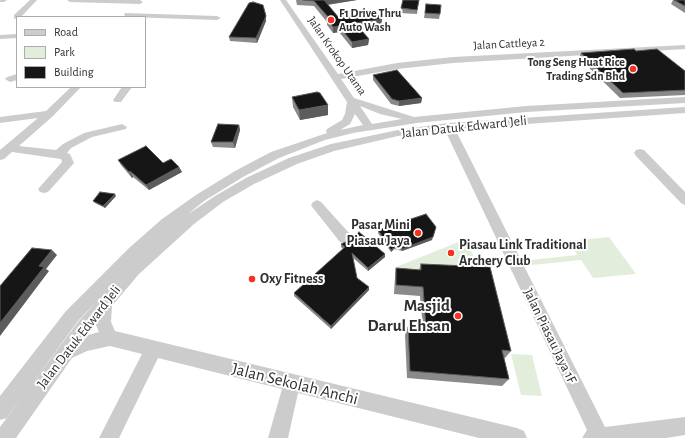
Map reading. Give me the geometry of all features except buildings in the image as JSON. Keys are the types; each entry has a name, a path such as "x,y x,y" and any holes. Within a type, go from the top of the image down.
{"street":[{"path":"18,16 34,0"},
{"path":"70,0 141,1"},
{"name":"Jalan Krokop Utama","path":"283,0 369,127"},
{"path":"127,16 141,1"},
{"path":"127,16 140,16"},
{"path":"146,16 218,18"},
{"path":"10,25 16,18"},
{"path":"0,37 16,36"},
{"name":"Jalan Cattleya 2","path":"336,77 397,66 452,60 685,47"},
{"path":"0,156 49,114 75,88"},
{"path":"118,100 126,88"},
{"path":"321,138 346,122 350,114 352,100 390,114 416,120"},
{"name":"Jalan Datuk Edward Jeli","path":"0,411 72,316 132,253 167,223 200,198 239,174 275,155 321,138 369,127 416,120 526,109 685,100"},
{"name":"Jalan Datuk Edward Jeli","path":"4,438 64,352 104,302 134,270 189,220 219,199 250,181 293,162 331,148 398,133 448,126 685,110"},
{"path":"0,120 49,114"},
{"name":"Jalan Piasau Jaya 1F","path":"448,126 596,438"},
{"path":"58,154 67,146 88,135 122,127"},
{"path":"360,141 369,127 398,133"},
{"path":"9,148 58,154 66,157 68,163 44,189"},
{"path":"640,153 685,200"},
{"path":"317,205 345,238"},
{"path":"64,352 86,343 110,338 103,322 104,302"},
{"name":"Jalan Sekolah Anchi","path":"110,338 517,438"},
{"path":"109,438 154,349"},
{"path":"278,438 292,383"},
{"path":"596,438 685,426"}],"green space":[{"path":"609,237 636,274 593,278 581,260 532,265 530,260 577,255 569,241"},
{"name":"Piasau Link Traditional Archery Club","path":"466,239 479,269 396,272 396,267"},
{"path":"511,354 532,355 542,396 521,395"}],"place":[{"name":"F1 Drive Thru Auto Wash","path":"331,20"},
{"name":"Tong Seng Huat Rice Trading Sdn Bhd","path":"633,69"},
{"name":"Pasar Mini Piasau Jaya","path":"418,233"},
{"name":"Piasau Link Traditional Archery Club","path":"451,253"},
{"name":"Oxy Fitness","path":"252,279"},
{"name":"Masjid Darul Ehsan","path":"458,316"}]}
